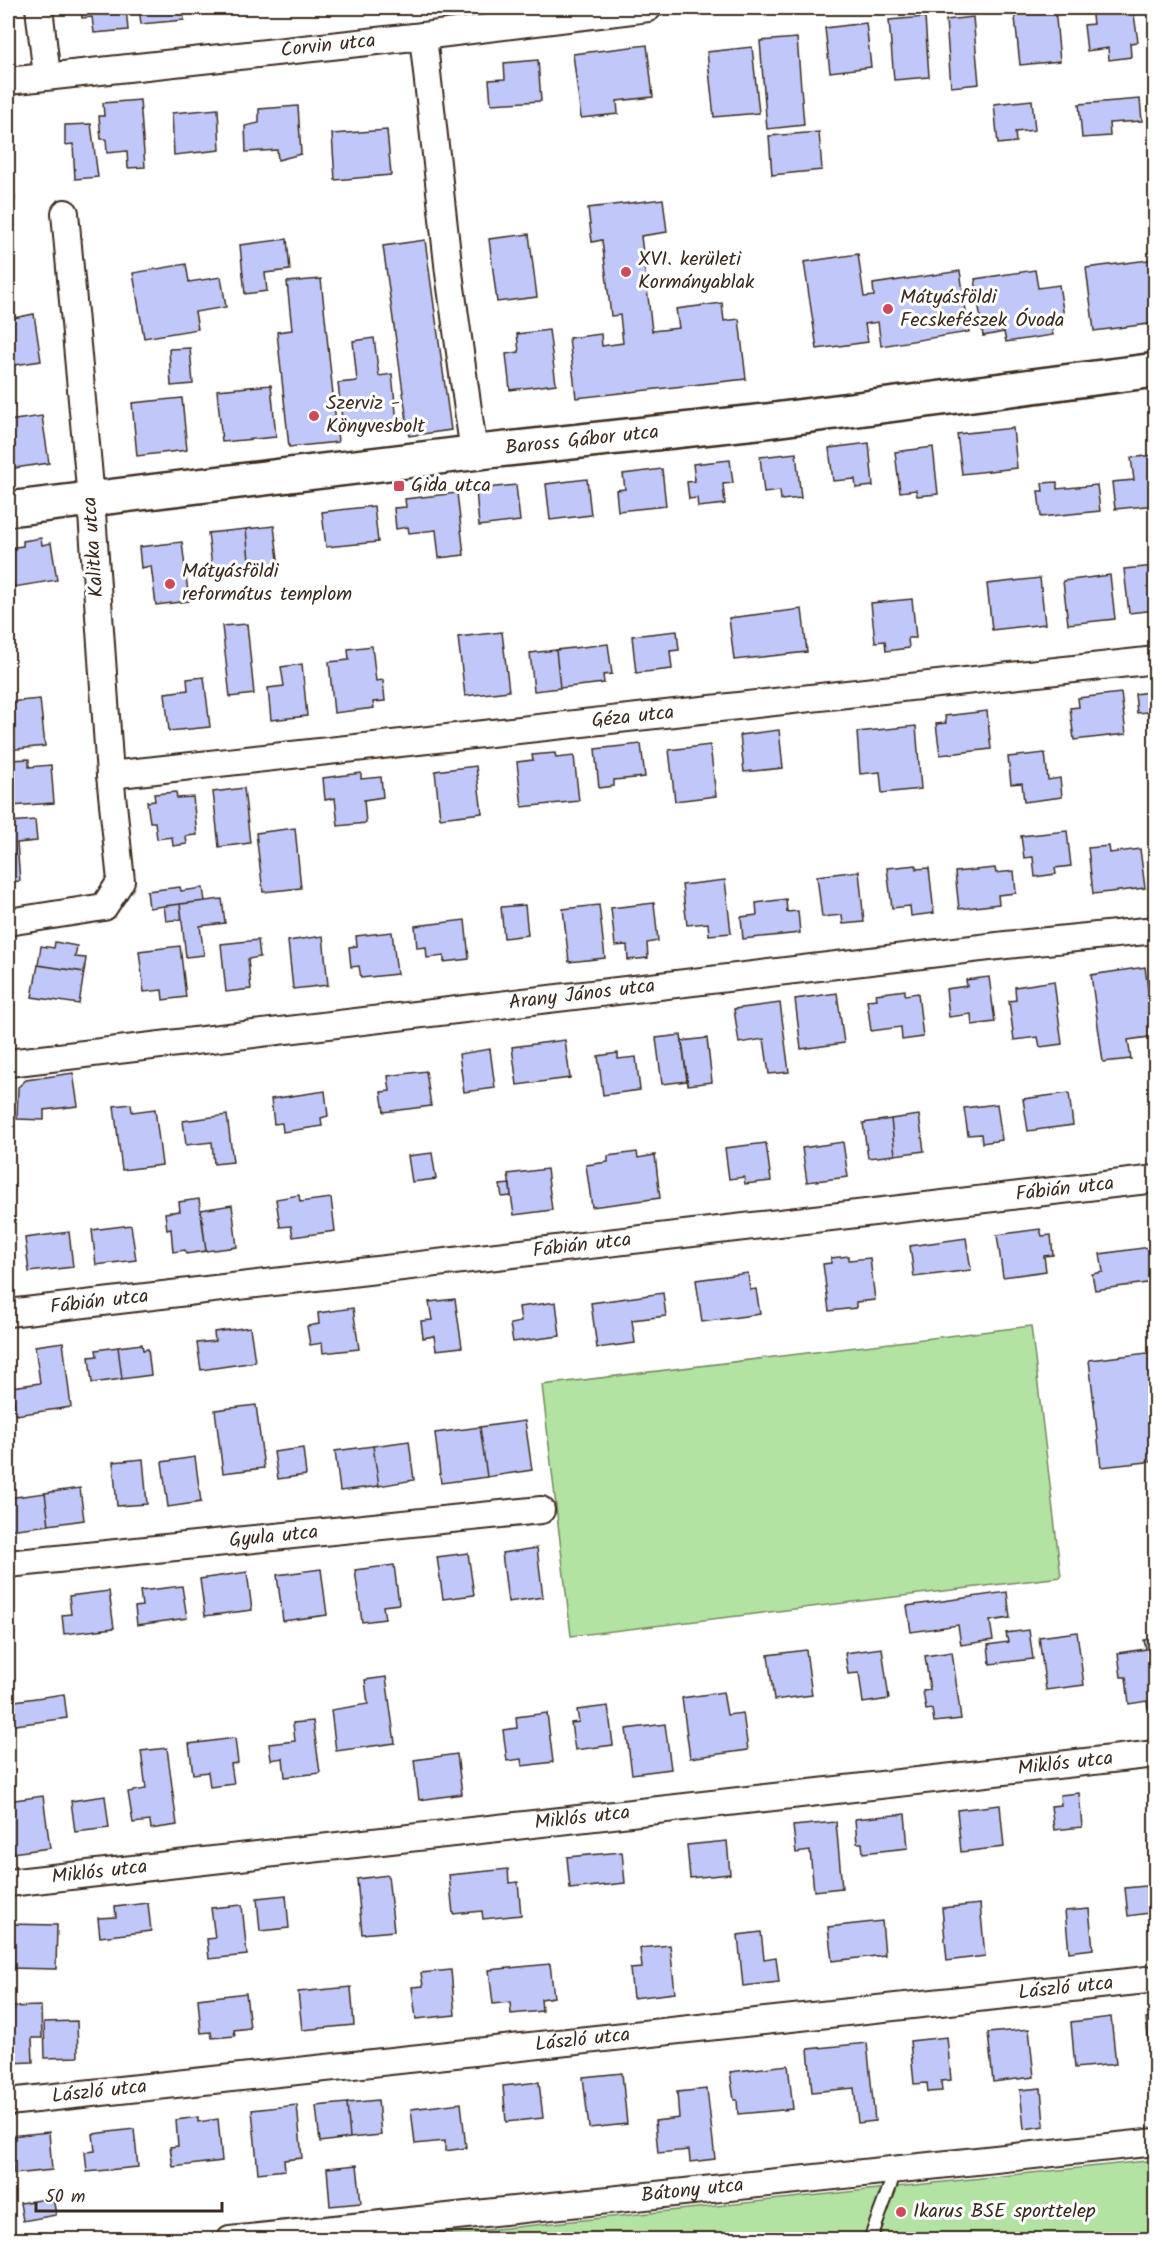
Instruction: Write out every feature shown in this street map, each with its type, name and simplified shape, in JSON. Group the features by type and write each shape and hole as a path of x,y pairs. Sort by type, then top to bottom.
{"street":[{"path":"39,8 47,76"},
{"name":"Corvin utca","path":"8,81 423,36 639,8"},
{"path":"423,36 449,273 474,453"},
{"name":"Kalitka utca","path":"8,922 104,907 121,881 110,775 91,499 65,213"},
{"name":"Baross Gábor utca","path":"8,509 474,453 766,421 1155,370"},
{"name":"Géza utca","path":"110,775 1155,660"},
{"name":"Arany János utca","path":"8,1063 1006,945 1155,930"},
{"name":"Fábián utca","path":"8,1313 1155,1179"},
{"name":"Gyula utca","path":"8,1564 541,1510"},
{"name":"Miklós utca","path":"8,1883 1155,1754"},
{"name":"László utca","path":"8,2102 1155,1979"},
{"name":"Bátony utca","path":"230,2240 1155,2142"}],"lane":[{"path":"870,2240 895,2168"}],"green space":[{"path":"1031,1326 1061,1577 571,1636 542,1385"},
{"name":"Ikarus BSE sporttelep","path":"1155,2160 1155,2239 390,2240"}],"building":[{"path":"81,8 126,8 128,30 94,33 92,17 82,18"},
{"path":"139,8 183,8 184,20 141,24"},
{"path":"1014,8 1055,8 1060,61 1020,65"},
{"path":"1091,8 1133,8 1138,42 1130,43 1131,57 1109,60 1108,48 1087,51 1084,25 1093,24"},
{"path":"925,17 929,77 894,80 889,20"},
{"path":"973,17 979,84 951,87 946,20"},
{"path":"866,23 871,67 830,72 825,28"},
{"path":"797,38 804,125 767,129 760,41"},
{"path":"647,45 653,97 617,101 618,114 581,118 573,54"},
{"path":"752,47 759,113 714,117 707,52"},
{"path":"538,60 541,101 491,104 489,80 505,79 504,63"},
{"path":"1140,99 1142,121 1109,123 1110,136 1082,138 1079,104"},
{"path":"140,100 145,167 128,168 127,151 107,153 106,139 101,139 99,116 104,116 103,103"},
{"path":"1032,100 1035,130 1015,132 1016,142 998,144 994,104"},
{"path":"298,106 301,154 278,160 277,150 246,152 245,126 259,123 259,109"},
{"path":"218,109 220,150 174,155 172,113"},
{"path":"91,124 98,177 75,179 73,144 65,145 65,125"},
{"path":"387,130 391,175 335,180 332,134"},
{"path":"8,132 15,200 8,201"},
{"path":"819,132 822,170 772,175 769,136"},
{"name":"XVI. kerületi Kormányablak","path":"663,199 667,232 641,236 652,331 679,328 676,309 722,303 724,321 739,319 746,379 576,398 569,338 601,334 602,346 623,343 620,315 611,316 602,240 592,242 588,208"},
{"path":"529,234 537,297 497,302 489,239"},
{"path":"287,239 290,270 265,273 267,291 245,294 240,245"},
{"path":"425,240 451,430 409,436 383,246"},
{"name":"Mátyásföldi Fecskefészek Óvoda","path":"858,254 864,297 874,296 873,284 960,271 969,332 881,346 878,322 865,324 868,342 817,349 804,262"},
{"path":"1156,259 1156,323 1094,331 1086,268"},
{"path":"186,264 189,282 221,277 226,307 195,312 198,329 144,338 133,273"},
{"path":"1035,270 1038,288 1059,285 1065,323 1051,326 1053,335 1006,342 1004,332 983,336 975,279"},
{"path":"321,279 338,442 289,447 277,332 292,330 287,282"},
{"path":"34,314 41,361 8,366 8,319"},
{"path":"549,330 556,384 510,390 506,354 519,352 517,334"},
{"path":"374,338 379,376 392,374 397,422 343,428 338,383 357,381 353,341"},
{"path":"190,348 193,384 171,386 169,349"},
{"path":"271,385 276,437 222,442 217,390"},
{"path":"182,398 187,450 137,456 132,403"},
{"path":"42,416 49,463 8,469 8,421"},
{"path":"1013,428 1017,468 962,474 957,434"},
{"path":"869,443 873,486 856,488 855,479 833,481 829,448"},
{"path":"933,447 938,494 917,496 916,490 900,492 895,452"},
{"path":"796,453 801,498 781,500 780,491 764,493 760,457"},
{"path":"1153,455 1156,505 1115,509 1112,482 1134,480 1131,458"},
{"path":"730,460 733,483 723,484 725,504 698,507 697,498 689,499 687,482 695,481 693,464"},
{"path":"662,469 666,506 618,511 616,490 625,489 623,474"},
{"path":"587,479 591,515 550,520 546,484"},
{"path":"1057,482 1057,489 1097,485 1100,511 1041,517 1038,491 1043,491 1042,483"},
{"path":"516,485 520,521 479,526 476,489"},
{"path":"457,493 464,555 439,558 436,530 409,533 408,527 396,529 394,508 406,507 405,499"},
{"path":"374,506 378,542 326,547 322,512"},
{"path":"274,526 279,567 250,571 246,529"},
{"path":"246,529 250,571 213,575 208,533"},
{"path":"41,538 42,545 51,543 57,580 14,587 8,548 23,546 23,541"},
{"name":"Mátyásföldi református templom","path":"182,542 189,601 156,605 151,566 141,568 139,547"},
{"path":"1156,566 1156,610 1129,613 1124,569"},
{"path":"1110,575 1115,619 1068,624 1063,581"},
{"path":"1040,578 1045,624 992,630 987,584"},
{"path":"912,599 916,638 908,638 909,648 886,651 885,641 875,642 871,603"},
{"path":"802,609 807,652 734,660 729,618"},
{"path":"247,624 254,694 230,697 222,626"},
{"path":"677,631 679,650 670,651 672,669 636,673 632,636"},
{"path":"502,632 509,691 465,696 458,637"},
{"path":"608,644 612,674 603,675 604,683 560,688 556,650"},
{"path":"372,646 376,681 383,680 385,701 373,702 374,708 334,713 329,662 349,660 348,649"},
{"path":"556,650 560,688 534,691 530,653"},
{"path":"302,664 307,716 271,720 268,688 284,686 281,667"},
{"path":"204,677 210,727 169,731 165,693 188,690 187,679"},
{"path":"1156,691 1156,725 1149,726 1148,712 1137,713 1135,694"},
{"path":"1121,693 1126,734 1074,740 1070,708 1079,707 1078,698"},
{"path":"40,699 45,746 8,750 8,702"},
{"path":"987,711 991,749 940,755 936,724 946,723 945,716"},
{"path":"916,726 921,789 882,793 880,772 860,774 857,732"},
{"path":"779,730 783,768 744,772 740,735"},
{"path":"641,744 645,777 614,780 614,786 599,788 595,749"},
{"path":"710,745 716,796 675,801 669,750"},
{"path":"555,753 556,758 574,756 579,801 522,807 517,762 533,760 532,755"},
{"path":"1045,753 1048,780 1060,778 1062,797 1024,802 1022,783 1011,784 1008,757"},
{"path":"29,759 29,767 51,765 54,803 11,806 8,760"},
{"path":"476,766 482,813 440,818 435,771"},
{"path":"361,773 361,779 381,777 383,797 364,800 366,823 338,826 335,798 325,800 323,778"},
{"path":"244,788 250,843 219,847 213,792"},
{"path":"176,792 177,798 193,797 197,835 186,836 187,844 173,846 172,837 157,839 155,822 150,822 147,802 155,801 154,794"},
{"path":"35,820 37,841 17,843 20,881 8,882 8,822"},
{"path":"295,828 301,888 263,892 256,833"},
{"path":"1067,831 1071,866 1055,868 1056,874 1035,877 1033,857 1024,858 1021,836"},
{"path":"1109,846 1110,853 1140,849 1145,888 1093,894 1088,848"},
{"path":"916,865 916,869 929,868 934,913 911,916 910,906 892,908 887,868"},
{"path":"995,868 996,873 1014,871 1016,893 998,895 999,904 959,909 955,872"},
{"path":"859,871 864,922 843,924 842,915 822,917 817,876"},
{"path":"725,880 731,933 709,935 708,923 687,925 682,885"},
{"path":"180,887 181,891 203,888 205,901 149,908 147,891"},
{"path":"222,899 225,923 200,926 204,955 186,957 180,904"},
{"path":"786,899 787,912 798,911 800,933 743,939 741,917 757,915 756,903"},
{"path":"654,903 658,941 647,943 648,958 628,960 627,945 615,946 611,908"},
{"path":"180,904 182,919 166,921 164,906"},
{"path":"525,905 528,935 504,938 501,907"},
{"path":"599,905 605,958 569,962 563,909"},
{"path":"465,920 469,959 444,962 444,956 427,958 426,947 417,948 415,926"},
{"path":"392,932 397,974 361,978 359,966 351,967 349,947 357,946 356,936"},
{"path":"323,936 328,985 293,989 288,941"},
{"path":"258,940 260,957 248,959 251,989 226,992 221,944"},
{"path":"55,942 77,946 75,957 86,958 84,972 38,965 41,946 54,948"},
{"path":"180,946 186,997 163,1000 162,990 144,992 139,951"},
{"path":"38,965 84,972 79,1004 32,997"},
{"path":"1145,967 1148,989 1156,988 1156,1036 1128,1040 1131,1059 1103,1062 1091,975"},
{"path":"989,977 995,1022 972,1025 971,1014 949,1017 946,989 967,986 966,980"},
{"path":"1054,981 1062,1044 1040,1047 1038,1037 1014,1040 1009,1001 1016,1000 1015,987"},
{"path":"905,990 905,995 918,993 923,1037 902,1040 901,1027 871,1031 867,1000 877,999 876,994"},
{"path":"837,993 844,1043 801,1049 795,999"},
{"path":"780,1003 789,1072 769,1074 764,1039 739,1043 734,1009"},
{"path":"681,1035 687,1081 662,1084 656,1038"},
{"path":"707,1038 712,1082 688,1085 682,1041"},
{"path":"565,1040 570,1078 517,1085 512,1047"},
{"path":"490,1049 495,1088 464,1092 459,1054"},
{"path":"618,1053 618,1059 636,1057 640,1090 603,1095 598,1056"},
{"path":"426,1071 431,1106 384,1112 381,1092 390,1091 388,1076"},
{"path":"73,1073 78,1106 44,1110 44,1120 17,1119 18,1087 26,1080"},
{"path":"325,1091 328,1116 321,1118 322,1126 283,1132 282,1123 274,1124 271,1099"},
{"path":"1069,1093 1073,1125 1028,1131 1023,1099"},
{"path":"131,1104 132,1112 155,1109 162,1165 122,1170 114,1106"},
{"path":"997,1104 1002,1140 982,1143 981,1134 968,1135 964,1108"},
{"path":"227,1115 233,1162 214,1164 212,1142 186,1145 183,1121"},
{"path":"919,1115 924,1151 895,1155 891,1119"},
{"path":"891,1119 895,1155 868,1158 863,1123"},
{"path":"843,1142 848,1177 807,1182 802,1148"},
{"path":"766,1143 771,1181 745,1184 744,1177 729,1179 725,1148"},
{"path":"637,1152 638,1158 655,1155 660,1198 592,1207 586,1165 608,1162 608,1156"},
{"path":"432,1153 436,1179 412,1182 408,1156"},
{"path":"547,1169 552,1210 514,1215 508,1174"},
{"path":"510,1184 511,1196 502,1197 500,1185"},
{"path":"299,1195 300,1202 331,1198 335,1231 293,1237 291,1226 280,1227 276,1199"},
{"path":"199,1199 206,1251 186,1254 185,1250 173,1252 171,1229 167,1230 165,1213 180,1211 179,1202"},
{"path":"232,1205 237,1247 206,1251 201,1210"},
{"path":"131,1225 136,1260 96,1265 92,1230"},
{"path":"1040,1229 1042,1236 1051,1235 1053,1255 1044,1256 1046,1271 1003,1277 997,1235"},
{"path":"69,1232 73,1267 29,1272 25,1238"},
{"path":"966,1238 971,1270 914,1277 910,1246"},
{"path":"1150,1247 1154,1282 1095,1290 1092,1274 1103,1272 1100,1254"},
{"path":"849,1256 849,1260 870,1258 875,1300 856,1302 856,1308 829,1311 823,1264 831,1263 831,1258"},
{"path":"748,1273 750,1290 756,1289 760,1314 702,1322 696,1280"},
{"path":"663,1293 666,1316 632,1320 635,1343 597,1348 591,1303"},
{"path":"455,1299 462,1347 436,1350 434,1336 423,1338 421,1321 432,1320 429,1302"},
{"path":"556,1302 560,1336 513,1342 510,1324 521,1322 519,1307"},
{"path":"353,1308 359,1349 323,1353 322,1343 310,1345 307,1326 319,1324 318,1313"},
{"path":"250,1327 255,1362 201,1370 197,1343 215,1341 214,1332"},
{"path":"63,1342 71,1407 16,1415 12,1387 40,1383 35,1346"},
{"path":"142,1344 143,1350 148,1349 151,1375 122,1379 118,1347"},
{"path":"118,1347 122,1379 92,1383 89,1357 97,1356 96,1350"},
{"path":"1156,1352 1156,1461 1101,1467 1089,1360"},
{"path":"256,1405 264,1468 223,1473 215,1410"},
{"path":"525,1421 532,1470 487,1477 480,1427"},
{"path":"480,1427 487,1477 441,1483 435,1433"},
{"path":"409,1441 414,1480 379,1486 373,1446"},
{"path":"373,1446 379,1486 340,1491 335,1451"},
{"path":"303,1448 306,1475 278,1479 274,1452"},
{"path":"195,1457 201,1502 168,1507 162,1462"},
{"path":"143,1459 147,1504 117,1506 113,1462"},
{"path":"80,1488 84,1520 49,1525 45,1493"},
{"path":"45,1493 49,1525 9,1530 8,1498"},
{"path":"537,1548 543,1597 508,1602 502,1553"},
{"path":"468,1553 474,1595 443,1599 437,1557"},
{"path":"394,1565 399,1604 383,1606 385,1619 362,1622 355,1570"},
{"path":"321,1569 327,1615 283,1621 277,1575"},
{"path":"247,1572 252,1610 205,1616 200,1579"},
{"path":"182,1586 187,1618 137,1625 135,1607 142,1606 140,1591"},
{"path":"109,1591 114,1628 64,1634 62,1615 71,1614 69,1596"},
{"path":"1007,1592 1010,1618 990,1621 993,1640 961,1645 958,1625 911,1632 907,1606"},
{"path":"1029,1630 1033,1659 990,1664 988,1645 1008,1642 1006,1633"},
{"path":"1077,1632 1084,1685 1046,1690 1039,1637"},
{"path":"1156,1638 1156,1707 1148,1708 1147,1701 1129,1704 1126,1677 1121,1677 1118,1653 1146,1649 1144,1640"},
{"path":"882,1648 889,1699 863,1703 859,1673 848,1674 845,1653"},
{"path":"806,1650 812,1695 774,1700 768,1655"},
{"path":"952,1652 961,1719 934,1722 932,1709 926,1710 923,1691 930,1690 925,1656"},
{"path":"386,1677 395,1743 336,1751 331,1710 368,1704 365,1680"},
{"path":"723,1692 727,1715 743,1713 748,1750 690,1758 682,1698"},
{"path":"64,1694 67,1718 8,1726 8,1702"},
{"path":"608,1706 613,1745 575,1750 571,1723 579,1722 577,1710"},
{"path":"547,1713 553,1762 522,1766 521,1759 507,1761 503,1730 517,1728 516,1717"},
{"path":"313,1721 320,1773 285,1777 283,1758 271,1760 269,1744 295,1741 293,1723"},
{"path":"665,1724 671,1769 632,1774 626,1729"},
{"path":"235,1738 238,1763 231,1764 234,1784 210,1787 208,1772 193,1774 189,1744"},
{"path":"167,1748 177,1825 151,1829 150,1821 133,1823 128,1792 146,1789 141,1751"},
{"path":"457,1754 462,1794 419,1800 414,1760"},
{"path":"1079,1793 1082,1827 1054,1830 1051,1806 1061,1805 1060,1795"},
{"path":"43,1796 50,1848 12,1853 8,1801"},
{"path":"105,1796 109,1828 75,1832 71,1801"},
{"path":"1000,1805 1004,1847 961,1852 957,1810"},
{"path":"905,1814 908,1848 863,1853 862,1843 857,1843 855,1819"},
{"path":"836,1822 842,1888 814,1891 810,1851 796,1853 793,1826"},
{"path":"727,1841 730,1874 690,1878 687,1845"},
{"path":"622,1852 625,1883 570,1889 567,1857"},
{"path":"508,1869 509,1883 518,1882 521,1915 483,1919 482,1911 453,1914 449,1875"},
{"path":"388,1875 394,1931 362,1934 357,1879"},
{"path":"1156,1885 1156,1912 1128,1916 1125,1888"},
{"path":"286,1895 289,1928 260,1931 257,1898"},
{"path":"148,1903 151,1931 100,1937 98,1918 116,1917 115,1907"},
{"path":"980,1904 985,1956 947,1961 942,1908"},
{"path":"242,1905 247,1955 209,1959 207,1939 215,1938 211,1908"},
{"path":"1089,1909 1093,1949 1069,1952 1065,1911"},
{"path":"882,1921 885,1955 832,1961 828,1927"},
{"path":"8,1924 57,1925 56,1969 8,1968"},
{"path":"761,1932 764,1959 776,1957 779,1982 743,1986 738,1935"},
{"path":"670,1945 675,1993 633,1998 630,1969 642,1968 640,1948"},
{"path":"550,1964 554,1997 541,1999 542,2011 511,2014 510,2002 493,2004 489,1970"},
{"path":"451,1970 455,2015 416,2019 412,1987 423,1986 421,1973"},
{"path":"351,1987 354,2025 302,2030 298,1992"},
{"path":"246,1993 250,2028 234,2030 235,2036 212,2038 211,2032 201,2033 198,1999"},
{"path":"41,2006 42,2038 32,2038 33,2062 8,2063 8,2007"},
{"path":"1111,2017 1116,2064 1075,2068 1071,2022"},
{"path":"1156,2018 1156,2054 1150,2053 1146,2019"},
{"path":"77,2021 78,2057 45,2058 44,2022"},
{"path":"1029,2029 1034,2077 993,2082 988,2033"},
{"path":"947,2037 951,2080 941,2081 942,2091 928,2092 927,2083 914,2084 910,2041"},
{"path":"867,2043 875,2121 858,2123 854,2088 812,2092 808,2049"},
{"path":"788,2065 793,2109 738,2114 730,2072"},
{"path":"622,2073 627,2124 589,2128 583,2077"},
{"path":"539,2082 543,2118 506,2122 503,2086"},
{"path":"1041,2088 1044,2126 1024,2129 1020,2090"},
{"path":"707,2089 715,2159 690,2162 689,2150 658,2153 655,2121 679,2118 677,2092"},
{"path":"378,2100 381,2135 350,2138 347,2103"},
{"path":"347,2103 350,2138 320,2142 316,2106"},
{"path":"461,2103 466,2148 445,2151 445,2141 415,2144 411,2109"},
{"path":"297,2105 302,2158 284,2160 285,2170 258,2173 252,2110"},
{"path":"198,2117 198,2122 218,2119 222,2161 173,2167 170,2147 178,2146 176,2120"},
{"path":"134,2129 138,2167 87,2172 85,2152 95,2151 93,2134"},
{"path":"49,2132 52,2170 14,2174 10,2136"},
{"path":"357,2165 361,2203 330,2206 327,2168"},
{"path":"53,2198 56,2215 23,2221 20,2203"}],"place":[{"name":"XVI. kerületi Kormányablak","path":"626,272"},
{"name":"Mátyásföldi Fecskefészek Óvoda","path":"888,309"},
{"name":"Szerviz - Könyvesbolt","path":"314,416"},
{"name":"Gida utca","path":"399,486"},
{"name":"Mátyásföldi református templom","path":"170,584"},
{"name":"Ikarus BSE sporttelep","path":"901,2212"}]}
